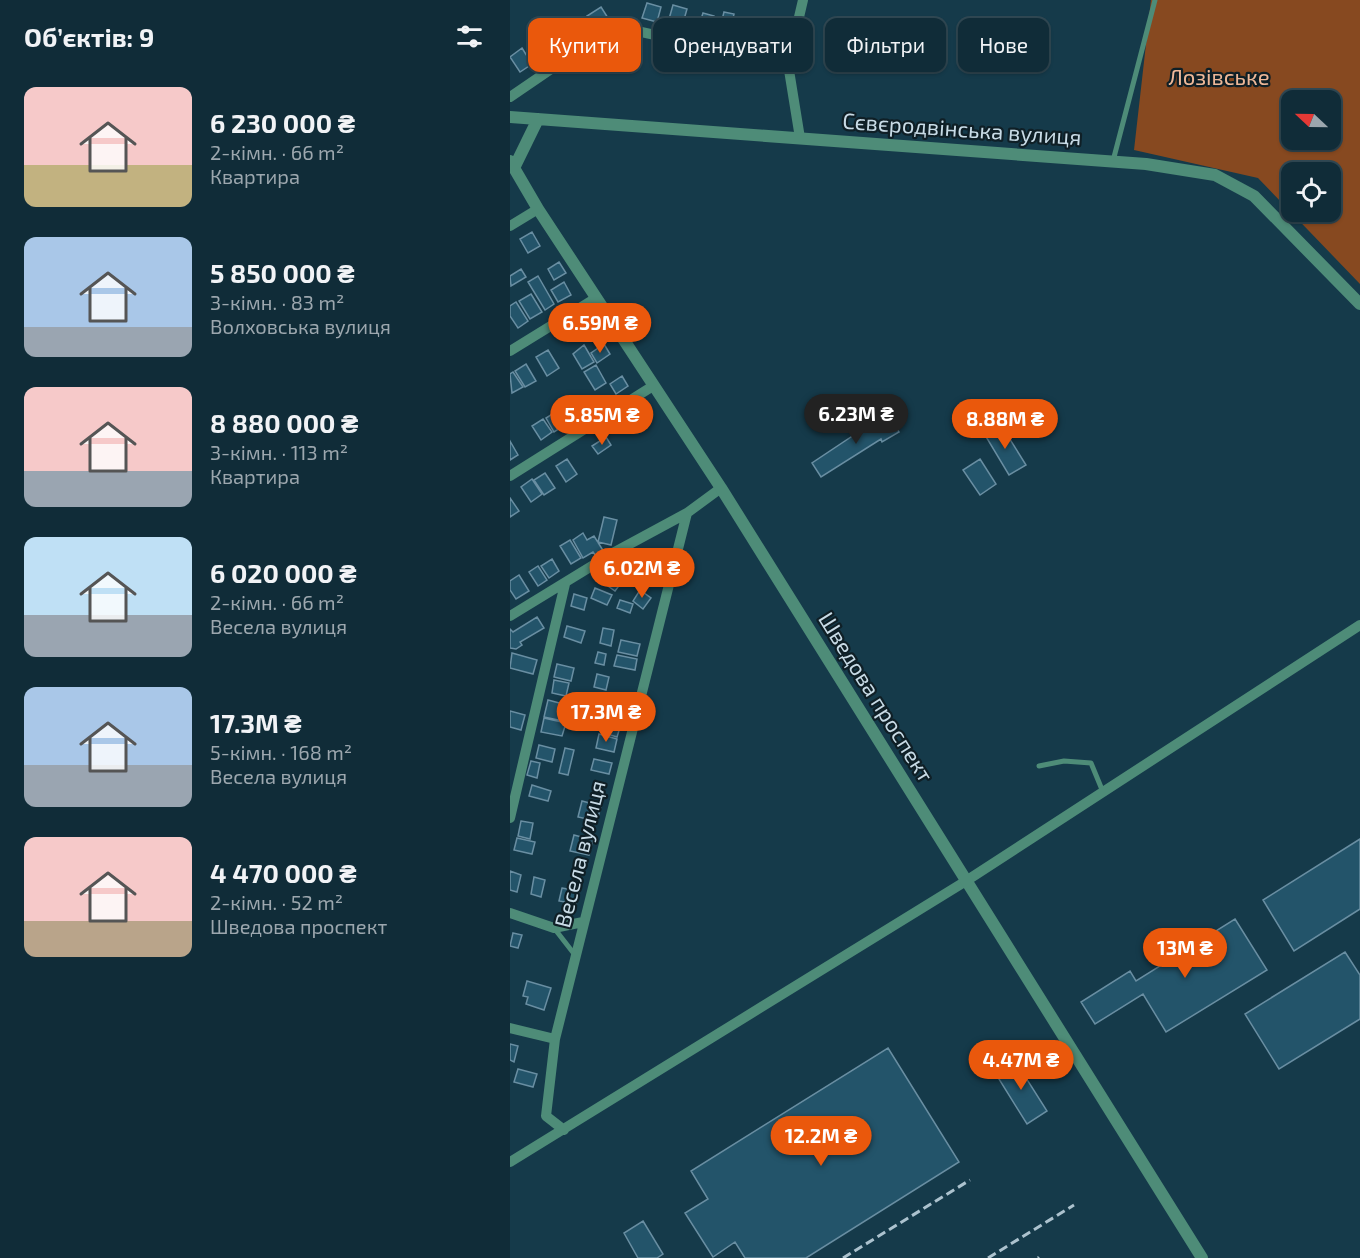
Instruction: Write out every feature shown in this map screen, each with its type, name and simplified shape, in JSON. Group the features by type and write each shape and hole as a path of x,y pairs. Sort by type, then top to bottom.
{"street":[{"path":"799,18 803,0"},
{"path":"510,98 614,26 653,35"},
{"path":"789,72 800,138"},
{"name":"Сєвєродвінська вулиця","path":"510,117 1113,161 1215,175 1254,196 1360,304"},
{"path":"512,164 538,119"},
{"name":"Шведова проспект","path":"512,164 538,209 721,488 1202,1258"},
{"path":"510,226 538,209"},
{"path":"510,351 596,297"},
{"path":"510,476 653,386"},
{"path":"510,616 613,553 687,513 721,488"},
{"name":"Весела вулиця","path":"564,1130 546,1116 555,1039 574,955 687,513"},
{"path":"510,818 565,584"},
{"path":"510,1162 966,881 1360,625"},
{"path":"510,913 554,928 583,922"},
{"path":"510,1028 555,1039"}],"lane":[{"path":"1113,161 1155,0"},
{"path":"1039,766 1064,760 1091,764 1103,792"},
{"path":"554,928 574,955"}],"green space":[{"name":"Лозівське","path":"1151,0 1360,0 1360,284 1300,222 1341,222 1341,162 1281,162 1281,202 1258,178 1134,150"}],"building":[{"path":"647,3 661,7 658,18 653,18 653,21 642,18"},
{"path":"673,5 687,9 684,18 669,18"},
{"path":"601,7 608,18 588,18 587,16"},
{"path":"724,12 734,14 733,18 722,18"},
{"path":"703,13 714,16 713,18 701,18"},
{"path":"522,48 528,58 528,67 520,72 510,57"},
{"path":"532,232 540,246 528,253 520,239"},
{"path":"559,262 566,273 554,280 548,269"},
{"path":"521,269 526,277 511,286 510,276"},
{"path":"538,276 554,304 545,310 528,282"},
{"path":"564,282 571,295 558,302 551,290"},
{"path":"531,294 542,312 530,319 519,301"},
{"path":"516,302 528,321 518,328 510,316 510,306"},
{"path":"604,344 610,354 597,363 591,353"},
{"path":"584,345 594,362 582,369 573,354"},
{"path":"548,350 559,368 547,376 536,357"},
{"path":"526,364 536,381 525,387 515,371"},
{"path":"596,365 606,383 595,390 584,372"},
{"path":"513,372 523,387 512,393 510,374"},
{"path":"622,376 628,386 616,394 610,384"},
{"path":"578,396 588,412 576,419 566,403"},
{"path":"557,411 565,425 554,432 546,418"},
{"path":"887,413 899,432 882,442 881,439 821,477 812,463"},
{"path":"635,414 640,422 626,431 621,423"},
{"path":"543,419 552,432 541,440 532,426"},
{"path":"1001,425 1026,465 1009,475 985,435"},
{"path":"606,437 611,445 598,454 592,446"},
{"path":"510,441 518,455 510,460"},
{"path":"567,459 577,474 566,482 556,466"},
{"path":"980,459 996,484 980,495 963,470"},
{"path":"545,473 555,488 544,495 534,480"},
{"path":"532,479 542,494 531,502 521,487"},
{"path":"510,498 519,511 510,517"},
{"path":"604,517 617,520 611,545 598,542"},
{"path":"583,533 587,540 594,536 604,552 596,556 593,552 583,558 573,540"},
{"path":"570,540 581,558 571,564 560,546"},
{"path":"552,559 559,571 549,578 541,566"},
{"path":"538,566 547,580 538,586 529,572"},
{"path":"610,567 625,578 615,591 601,581"},
{"path":"519,575 529,591 516,599 510,590 510,581"},
{"path":"595,588 612,595 607,605 591,598"},
{"path":"640,590 651,598 643,609 633,601"},
{"path":"574,594 587,598 584,610 571,606"},
{"path":"620,600 633,604 630,613 617,608"},
{"path":"537,617 544,628 520,642 522,645 516,649 510,648 510,629 513,632"},
{"path":"567,626 585,631 581,643 564,637"},
{"path":"603,628 614,630 611,646 600,643"},
{"path":"621,640 640,644 637,656 618,652"},
{"path":"598,652 606,654 604,665 595,663"},
{"path":"512,653 537,660 533,674 510,668"},
{"path":"617,655 637,659 635,670 614,666"},
{"path":"557,664 574,668 571,681 554,677"},
{"path":"597,674 609,677 606,690 594,687"},
{"path":"554,680 569,683 566,696 552,693"},
{"path":"604,694 627,699 624,711 601,706"},
{"path":"548,700 567,705 563,721 544,717"},
{"path":"510,711 525,715 521,730 510,727"},
{"path":"606,717 622,721 617,737 601,732"},
{"path":"544,718 566,723 562,736 541,732"},
{"path":"599,734 617,739 614,752 596,748"},
{"path":"539,745 555,749 552,762 536,758"},
{"path":"565,748 574,750 568,775 559,773"},
{"path":"594,759 612,763 609,774 591,770"},
{"path":"531,761 540,763 537,778 527,775"},
{"path":"532,785 551,791 548,801 529,796"},
{"path":"582,801 601,806 597,821 578,817"},
{"path":"521,821 533,823 530,839 518,836"},
{"path":"574,835 593,840 589,855 570,851"},
{"path":"517,838 535,842 532,854 514,850"},
{"path":"1360,839 1360,909 1294,951 1263,900"},
{"path":"510,871 521,875 517,892 510,890"},
{"path":"534,877 545,880 541,897 531,894"},
{"path":"562,888 579,891 576,904 559,901"},
{"path":"1235,919 1267,970 1166,1032 1143,994 1095,1024 1081,1002 1130,971 1136,981"},
{"path":"513,933 522,935 518,948 510,946"},
{"path":"1345,952 1360,975 1360,1019 1279,1069 1245,1014"},
{"path":"527,981 551,988 544,1010 526,1004 528,997 523,996"},
{"path":"510,1044 518,1046 514,1062 510,1060"},
{"path":"888,1048 959,1162 806,1258 745,1258 735,1242 713,1257 685,1213 708,1199 691,1171"},
{"path":"1014,1059 1047,1111 1027,1124 994,1071"},
{"path":"518,1069 537,1074 533,1087 514,1082"},
{"path":"643,1221 663,1254 657,1258 638,1258 624,1233"}],"railway":[{"path":"843,1258 970,1180"},
{"path":"988,1258 1074,1205"}]}
